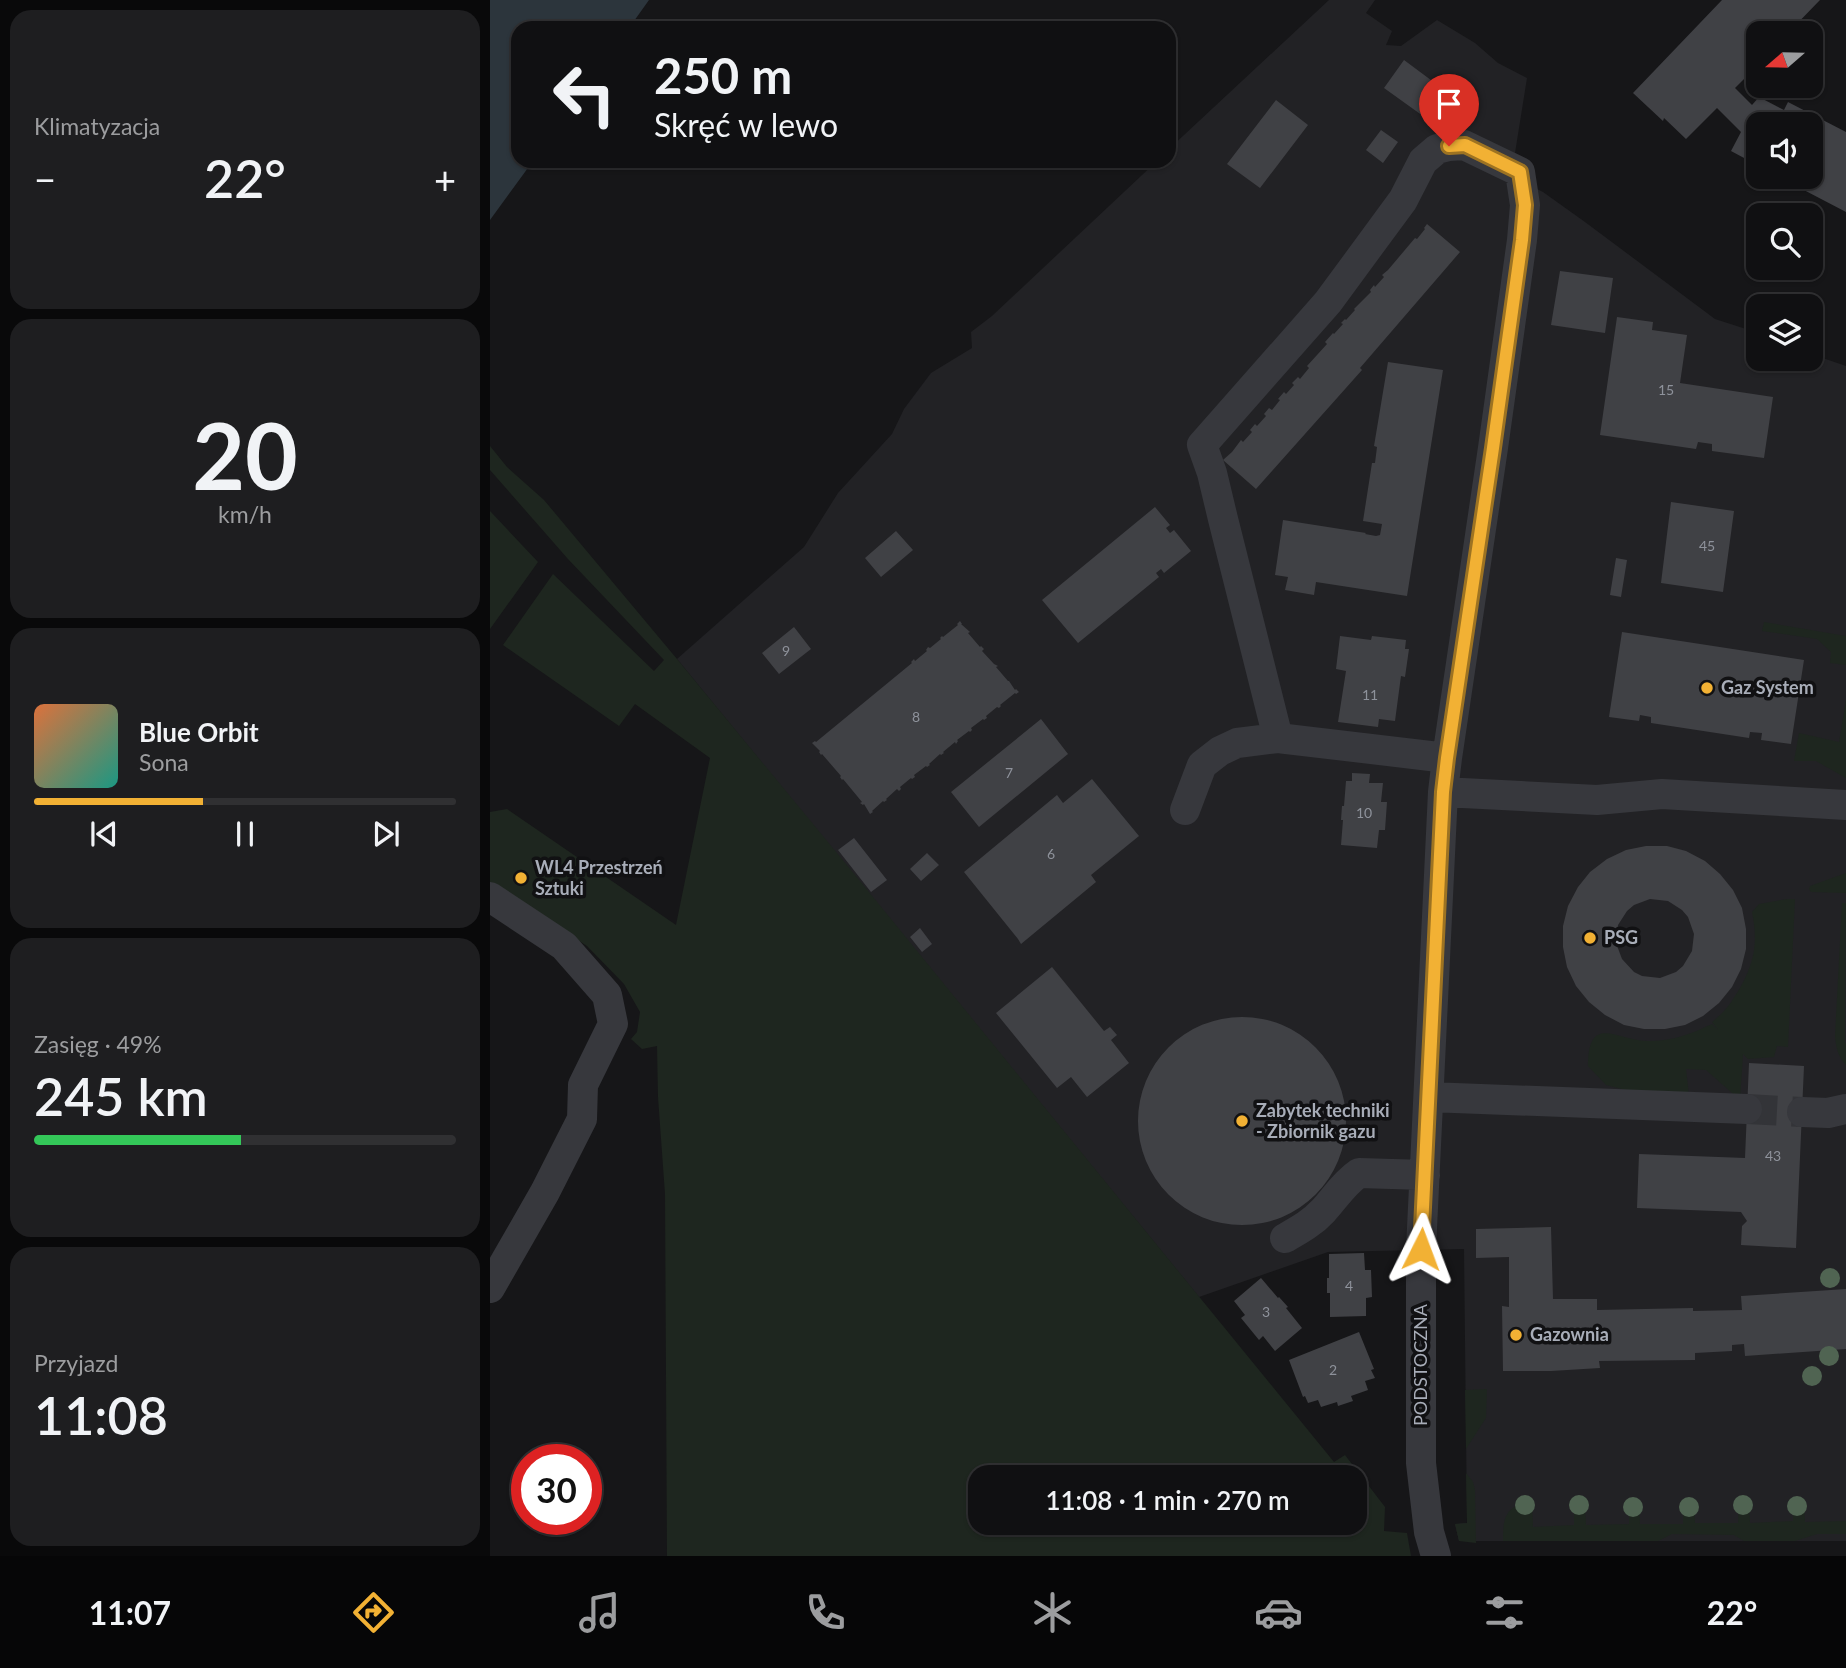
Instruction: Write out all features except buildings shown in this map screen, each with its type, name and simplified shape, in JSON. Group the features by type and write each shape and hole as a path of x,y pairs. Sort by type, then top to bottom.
{"street":[{"name":"PODSTOCZNA","path":"1278,738 1212,473 1202,445 1328,302 1403,200 1423,161 1437,149 1465,145 1520,172 1525,205 1443,792 1421,1249 1422,1463 1429,1532 1436,1556"},
{"path":"1185,810 1202,765 1220,751 1237,743 1278,738 1447,758"},
{"path":"1443,792 1597,800 1662,794 1846,805"},
{"path":"490,897 565,946 607,995 613,1024 583,1085 582,1119 545,1192 490,1288"},
{"path":"1429,1097 1747,1109"},
{"path":"1802,1112 1828,1113 1846,1109"},
{"path":"1285,1238 1306,1227 1352,1177 1359,1173 1425,1175"}],"shaded area":[{"path":"490,0 649,0 634,21 511,21 511,168 528,168 490,220"},
{"path":"1329,0 1375,0 1366,13 1392,31 1386,45 1401,46 1437,20 1475,43 1498,63 1527,78 1515,153 1529,160 1535,171 1533,187 1585,222 1715,319 1746,329 1746,371 1823,371 1823,358 1846,366 1846,1541 1459,1541 1455,1524 1467,1523 1464,1249 1328,1252 1199,1297 677,659 804,547 838,493 892,434 904,409 931,373 972,348 971,332 992,316 1150,168 1176,168 1176,142"},
{"path":"490,446 507,467 544,500 677,659 1334,1462 1345,1455 1353,1465 968,1465 968,1535 1367,1535 1367,1484 1385,1507 1384,1531 1407,1533 1411,1556 667,1556 665,1194 657,1046 642,1049 631,1039 637,1032 640,1012 624,984 587,946 490,882 490,812 507,809 676,925 710,758 635,704 619,726 503,645 553,574 654,671 664,660 568,559 490,470"},
{"path":"490,511 538,562 490,629"},
{"path":"1764,622 1846,636 1846,665 1830,663 1831,652 1817,639 1762,631"},
{"path":"1846,700 1846,778 1816,761 1794,761 1799,733 1839,742"},
{"path":"1846,873 1846,893 1811,892 1809,889 1810,886"},
{"path":"1795,899 1788,1047 1777,1046 1774,1057 1748,1059 1743,1054 1740,1100 1706,1070 1686,1069 1689,1095 1626,1090 1606,1085 1588,1066 1589,1049 1593,1039 1599,1034 1649,1041 1682,1036 1712,1024 1718,1030 1712,1022 1734,998 1752,960 1755,933 1752,912 1759,904"},
{"path":"1842,903 1846,903 1846,1065 1838,1052 1835,1036"},
{"path":"1487,1389 1486,1418 1466,1449 1465,1390"},
{"path":"1466,1473 1475,1490 1476,1543 1459,1541 1455,1524 1467,1523"},
{"path":"1793,1500 1804,1500 1805,1522 1846,1521 1846,1534 1817,1534 1795,1541 1744,1541 1734,1535 1672,1534 1658,1541 1503,1541 1507,1514 1516,1506 1532,1502 1533,1527 1574,1525 1574,1504 1585,1504 1586,1525 1629,1524 1629,1503 1639,1503 1640,1524 1683,1524 1683,1502 1694,1501 1695,1523 1738,1523 1739,1501 1749,1501 1750,1523 1793,1521"}],"tunnel":[{"path":"1747,1109 1802,1112"}],"place":[{"name":"Gaz System","path":"1707,688"},
{"name":"WL4 Przestrzeń Sztuki","path":"521,878"},
{"name":"PSG","path":"1590,938"},
{"name":"Zabytek techniki - Zbiornik gazu","path":"1242,1121"},
{"name":"Gazownia","path":"1516,1335"}],"route":[{"path":"1421,1249 1443,792 1525,205 1520,172 1465,145 1449,146"}]}
